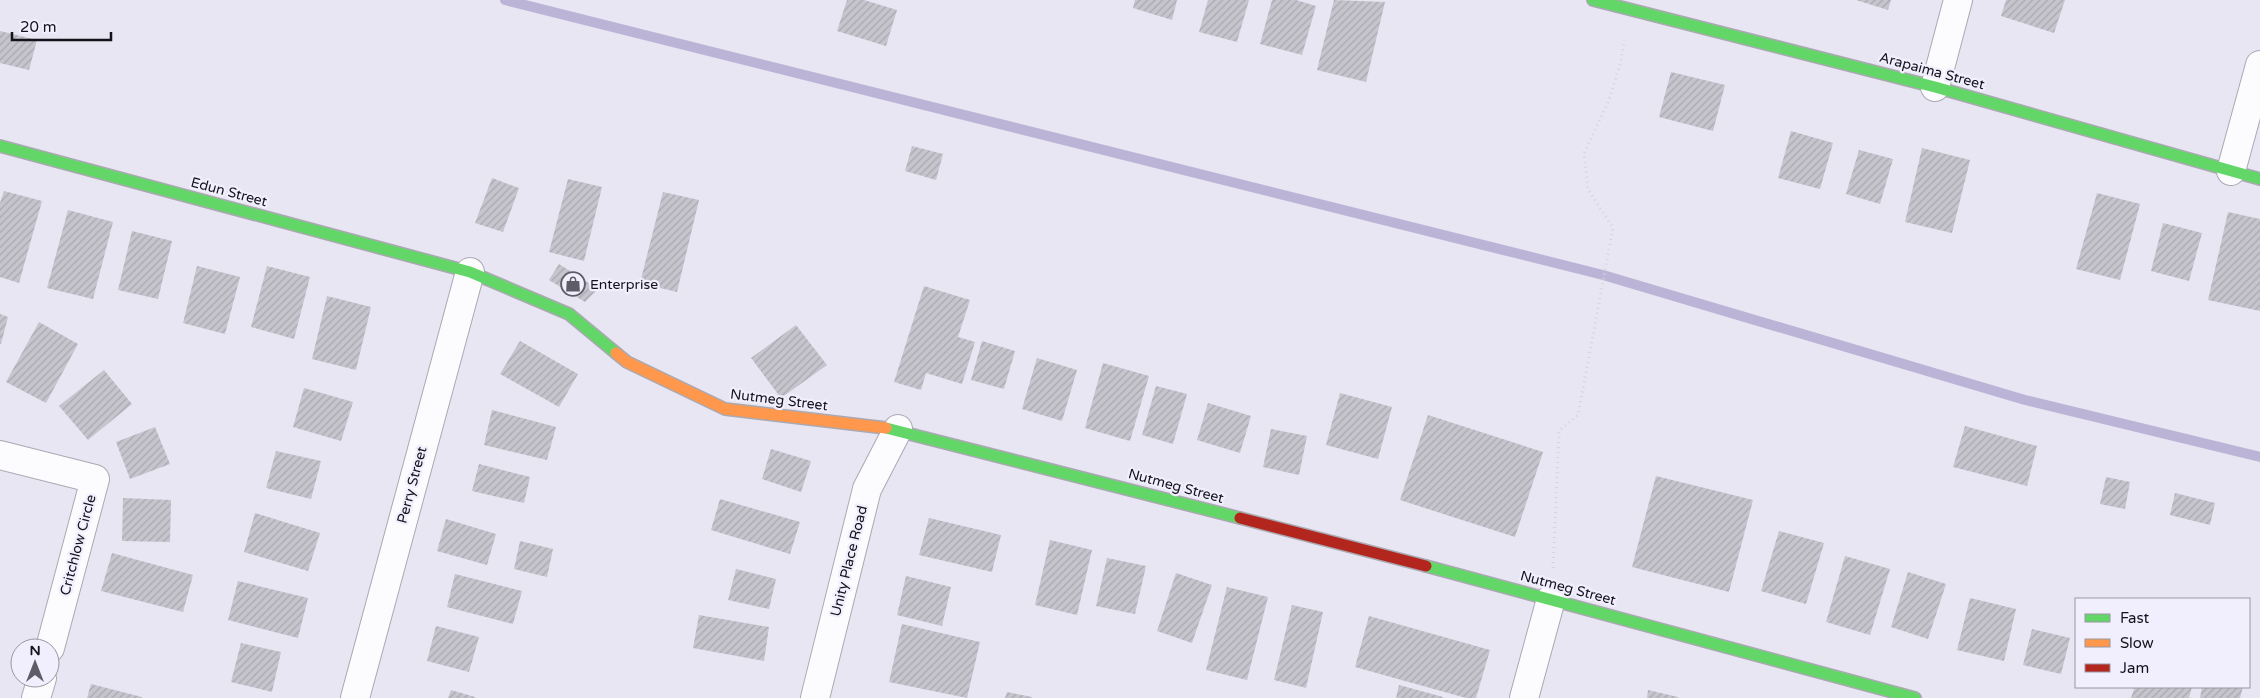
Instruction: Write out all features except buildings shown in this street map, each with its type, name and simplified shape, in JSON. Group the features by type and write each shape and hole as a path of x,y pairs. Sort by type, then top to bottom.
{"street":[{"path":"1936,87 1958,0"},
{"name":"Arapaima Street","path":"1614,4 1936,87 2260,179"},
{"path":"2231,171 2260,65"},
{"name":"Edun Street","path":"0,146 460,269"},
{"name":"Nutmeg Street","path":"460,269 569,314 628,362 724,409 898,429 1551,599 1915,698"},
{"name":"Perry Street","path":"355,698 460,269"},
{"name":"Unity Place Road","path":"815,698 867,489 898,429"},
{"name":"Critchlow Circle","path":"0,455 95,479 53,638"},
{"path":"1524,698 1551,599"}],"path":[{"path":"1551,599 1559,431 1578,415 1613,228 1588,189 1584,153 1609,100 1621,61 1614,4"}],"waterway":[{"path":"505,0 1603,275 2025,400 2260,457"}],"traffic: fast":[{"path":"1593,0 1935,87 2260,179"},
{"path":"0,146 470,272 569,314 616,353"},
{"path":"886,428 1240,518"},
{"path":"1426,566 1915,698"}],"traffic: slow":[{"path":"616,353 627,362 725,409 886,428"}],"traffic: jam":[{"path":"1240,518 1426,566"}],"place":[{"name":"Enterprise","path":"573,284"}]}
